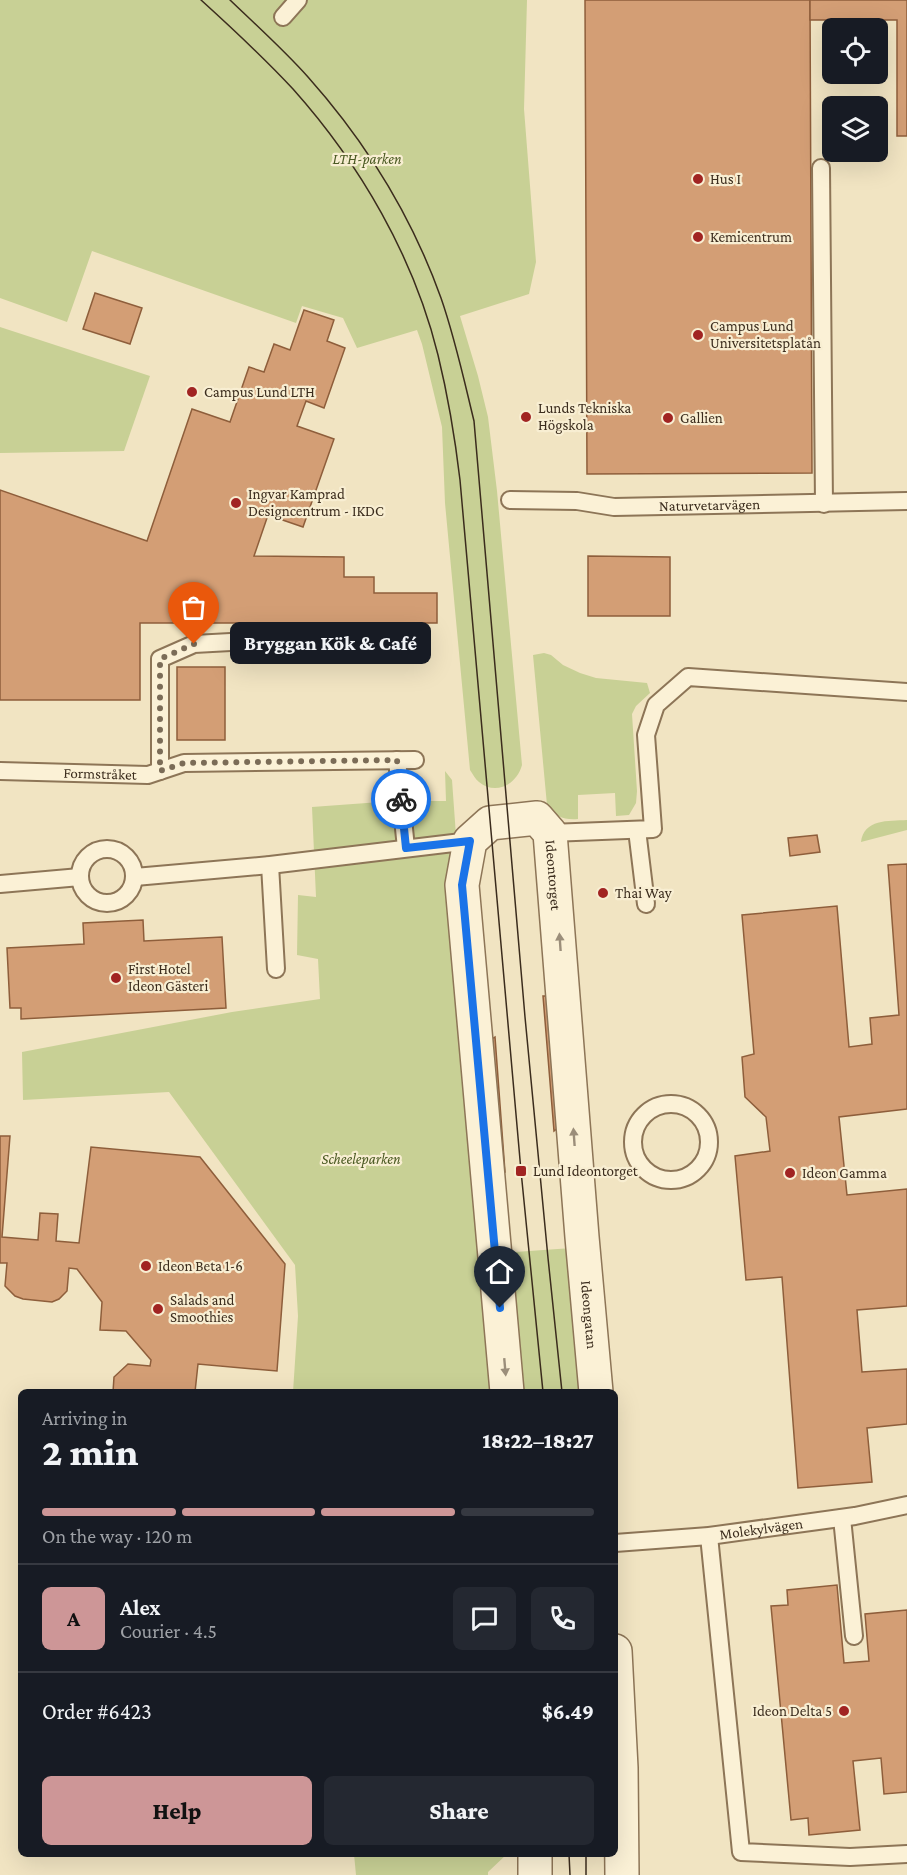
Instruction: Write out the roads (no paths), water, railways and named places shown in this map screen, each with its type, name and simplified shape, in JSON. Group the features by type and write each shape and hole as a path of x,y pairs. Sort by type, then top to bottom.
{"street":[{"name":"Ideontorget","path":"470,841 490,823 537,818 550,833 582,1237"},
{"path":"470,841 462,885 507,1389"},
{"name":"Ideongatan","path":"582,1237 596,1389"},
{"path":"618,1710 622,1875"},
{"path":"535,1857 535,1875"}],"lane":[{"path":"283,17 298,0"},
{"path":"821,168 824,504"},
{"name":"Naturvetarvägen","path":"510,500 577,501 614,507 907,501"},
{"path":"160,771 160,659 194,644 414,638"},
{"path":"645,904 645,735 656,705 688,676 907,692"},
{"path":"397,760 406,848"},
{"name":"Formstråket","path":"0,771 148,775 184,763 415,760"},
{"path":"550,833 645,830"},
{"path":"135,877 270,865 470,841"},
{"path":"105,849 115,850 129,859 135,877 130,892 123,898 103,904 94,901 87,894 80,877 82,866 87,858 105,849"},
{"path":"270,865 276,969"},
{"path":"0,884 80,877"},
{"path":"669,1104 691,1110 700,1118 709,1138 704,1161 688,1177 676,1180 656,1178 648,1172 635,1156 633,1146 636,1126 650,1111 659,1106 669,1104"},
{"name":"Molekylvägen","path":"618,1543 709,1536 842,1518 907,1505"},
{"path":"842,1518 854,1636"},
{"path":"709,1536 741,1852 850,1857 907,1854"}],"tram line":[{"path":"201,0 293,89 341,148 382,213 399,248 415,283 438,355 451,417 460,480 521,1171 543,1389"},
{"path":"230,0 308,77 349,127 385,181 416,238 441,298 474,421 525,1017 562,1389"},
{"path":"569,1857 570,1875"},
{"path":"586,1857 586,1875"}],"place":[{"name":"Hus I","path":"698,179"},
{"name":"Kemicentrum","path":"698,237"},
{"name":"Campus Lund Universitetsplatån","path":"698,335"},
{"name":"Campus Lund LTH","path":"192,392"},
{"name":"Lunds Tekniska Högskola","path":"526,417"},
{"name":"Gallien","path":"668,418"},
{"name":"Ingvar Kamprad Designcentrum - IKDC","path":"236,503"},
{"name":"Bryggan Kök & Café","path":"194,644"},
{"name":"Thai Way","path":"603,893"},
{"name":"First Hotel Ideon Gästeri","path":"116,978"},
{"name":"Lund Ideontorget","path":"521,1171"},
{"name":"Ideon Gamma","path":"790,1173"},
{"name":"Ideon Beta 1-6","path":"146,1266"},
{"name":"Salads and Smoothies","path":"158,1309"},
{"name":"Ideon Delta 5","path":"844,1711"}],"park label":[{"name":"LTH-parken","path":"367,159"},
{"name":"Scheeleparken","path":"361,1159"}]}
